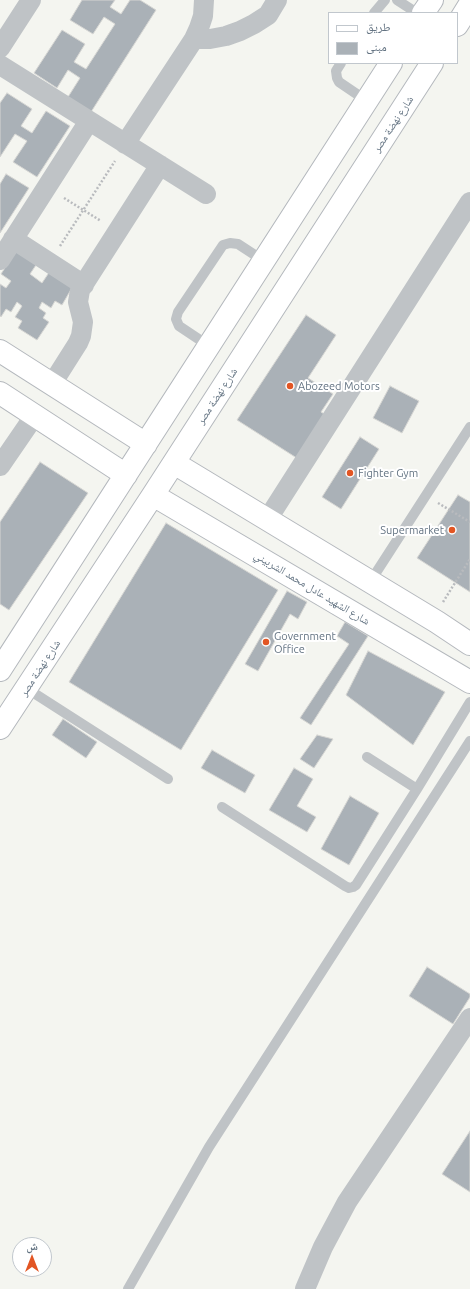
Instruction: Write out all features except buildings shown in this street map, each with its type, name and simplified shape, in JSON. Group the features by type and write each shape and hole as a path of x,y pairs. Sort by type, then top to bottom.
{"street":[{"path":"0,48 31,0"},
{"path":"125,144 194,39 200,28 203,16 204,0"},
{"path":"194,39 210,39 226,36 240,31 254,24 268,14 277,0"},
{"path":"424,12 432,0"},
{"path":"458,22 470,4"},
{"path":"0,670 390,64"},
{"path":"0,65 206,194"},
{"name":"شارع نهضة مصر","path":"0,728 174,463 424,66"},
{"path":"0,260 89,121"},
{"path":"52,384 81,336 83,322 78,302 84,285 160,165"},
{"path":"267,520 470,202"},
{"path":"13,239 84,285"},
{"path":"0,351 146,444"},
{"path":"0,393 126,475"},
{"path":"0,466 35,415"},
{"path":"174,463 433,619 470,644"},
{"name":"شارع الشهيد عادل محمد الشربيني","path":"153,495 470,682"},
{"path":"305,1289 323,1247 347,1202 470,1018"}],"lane":[{"path":"375,12 385,0"},
{"path":"397,0 415,12"},
{"path":"340,64 336,71 339,82 367,101"},
{"path":"209,346 179,326 176,319 178,312 224,245 230,243 238,244 264,262"},
{"path":"370,582 470,427"},
{"path":"26,688 168,779"},
{"path":"222,807 345,886 349,888 353,887 356,885 417,789 470,702"},
{"path":"128,1289 209,1147 470,741"},
{"path":"367,757 417,789"}],"path":[{"path":"49,263 125,144"},
{"path":"47,187 118,232"},
{"path":"426,495 470,522"},
{"path":"433,619 470,559"}],"place":[{"name":"Abozeed Motors","path":"290,386"},
{"name":"Fighter Gym","path":"350,473"},
{"name":"Supermarket","path":"452,530"},
{"name":"Government Office","path":"266,642"}]}
